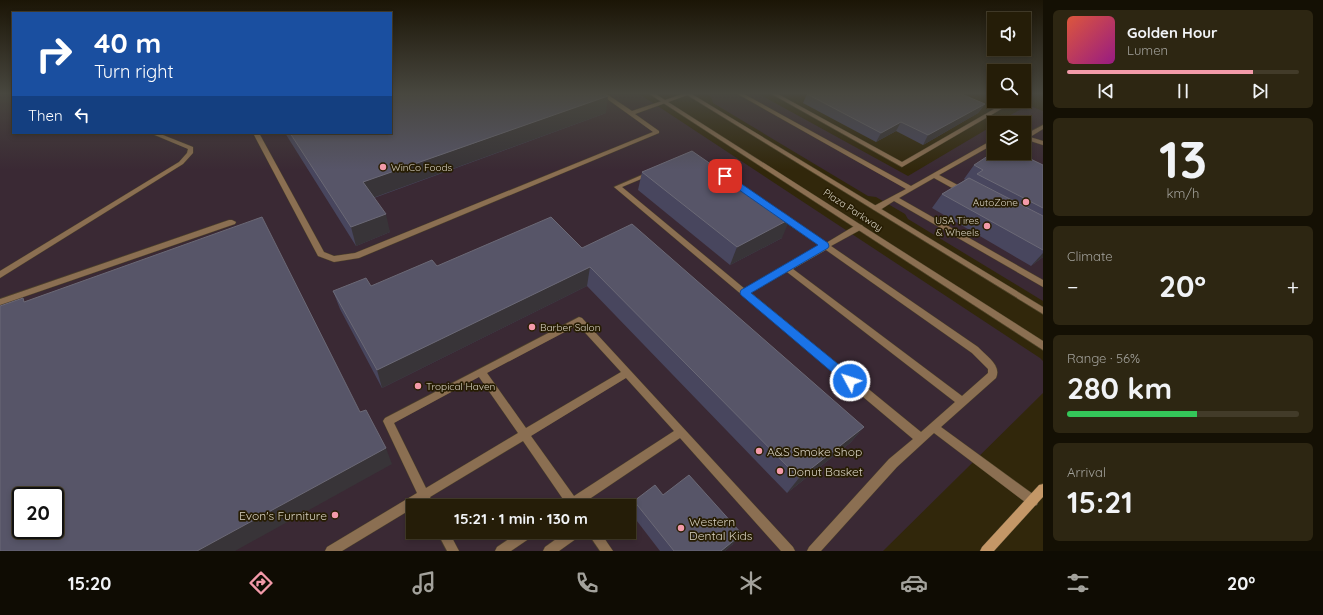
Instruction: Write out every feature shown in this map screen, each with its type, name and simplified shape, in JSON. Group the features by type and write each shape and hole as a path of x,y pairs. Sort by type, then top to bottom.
{"main road":[{"path":"986,551 1043,489"}],"street":[{"path":"257,134 321,254 334,259 356,256 657,132 640,119"},
{"name":"Plaza Parkway","path":"691,119 1043,346"},
{"name":"Plaza Parkway","path":"730,119 1043,311"},
{"path":"785,119 910,188"},
{"path":"819,119 902,165 982,119"},
{"path":"1031,133 1043,127"},
{"path":"0,275 181,164 190,153 190,148 155,134"},
{"path":"1031,139 1043,143"},
{"path":"877,208 987,145"},
{"path":"660,169 617,186 920,439"},
{"path":"934,175 975,197"},
{"path":"894,198 1043,284"},
{"path":"775,211 975,350 994,368 993,375 893,463 812,551"},
{"path":"0,302 232,222"},
{"path":"745,293 859,226"},
{"path":"787,268 962,402"},
{"path":"426,499 388,421 579,320 789,551"},
{"path":"481,372 568,499"},
{"path":"330,551 627,373"},
{"path":"934,427 1032,501"},
{"path":"581,499 681,432"},
{"path":"447,539 453,551"},
{"path":"501,551 519,539"},
{"path":"548,551 566,539"},
{"path":"598,539 607,551"}],"shaded area":[{"path":"0,119 12,119 12,134 392,134 392,119 677,119 1040,358 1043,361 1043,393 883,551 0,551"},
{"path":"739,119 804,119 908,176 987,129 987,160 1031,160 1031,119 1043,119 1043,301 908,219 905,214 876,197 868,196"}],"building":[{"path":"392,119 543,119 363,182 386,214 351,227 291,134 392,134"},
{"path":"854,119 958,119 928,135 901,122 881,133"},
{"path":"692,151 790,219 737,247 642,172"},
{"path":"987,157 987,160 1031,159 1043,165 1043,208 977,174 983,170 974,165"},
{"path":"969,178 1043,216 1043,250 942,194"},
{"path":"262,217 360,412 366,410 386,448 197,551 0,551 0,306 23,298 24,302"},
{"path":"551,217 582,248 632,224 864,427 799,478 590,267 377,370 333,291 366,278 371,286 432,260 437,266"},
{"name":"Western Dental Kids","path":"689,475 742,534 721,551 674,551 636,504 636,499 655,485 663,495"}],"place":[{"name":"WinCo Foods","path":"383,167"},
{"name":"AutoZone","path":"1026,202"},
{"name":"USA Tires & Wheels","path":"987,226"},
{"name":"Barber Salon","path":"532,327"},
{"name":"Tropical Haven","path":"418,386"},
{"name":"A&S Smoke Shop","path":"759,451"},
{"name":"Donut Basket","path":"780,471"},
{"name":"Evon's Furniture","path":"335,515"},
{"name":"Western Dental Kids","path":"681,528"}],"route":[{"path":"725,176 825,246 745,293 850,381"}]}
